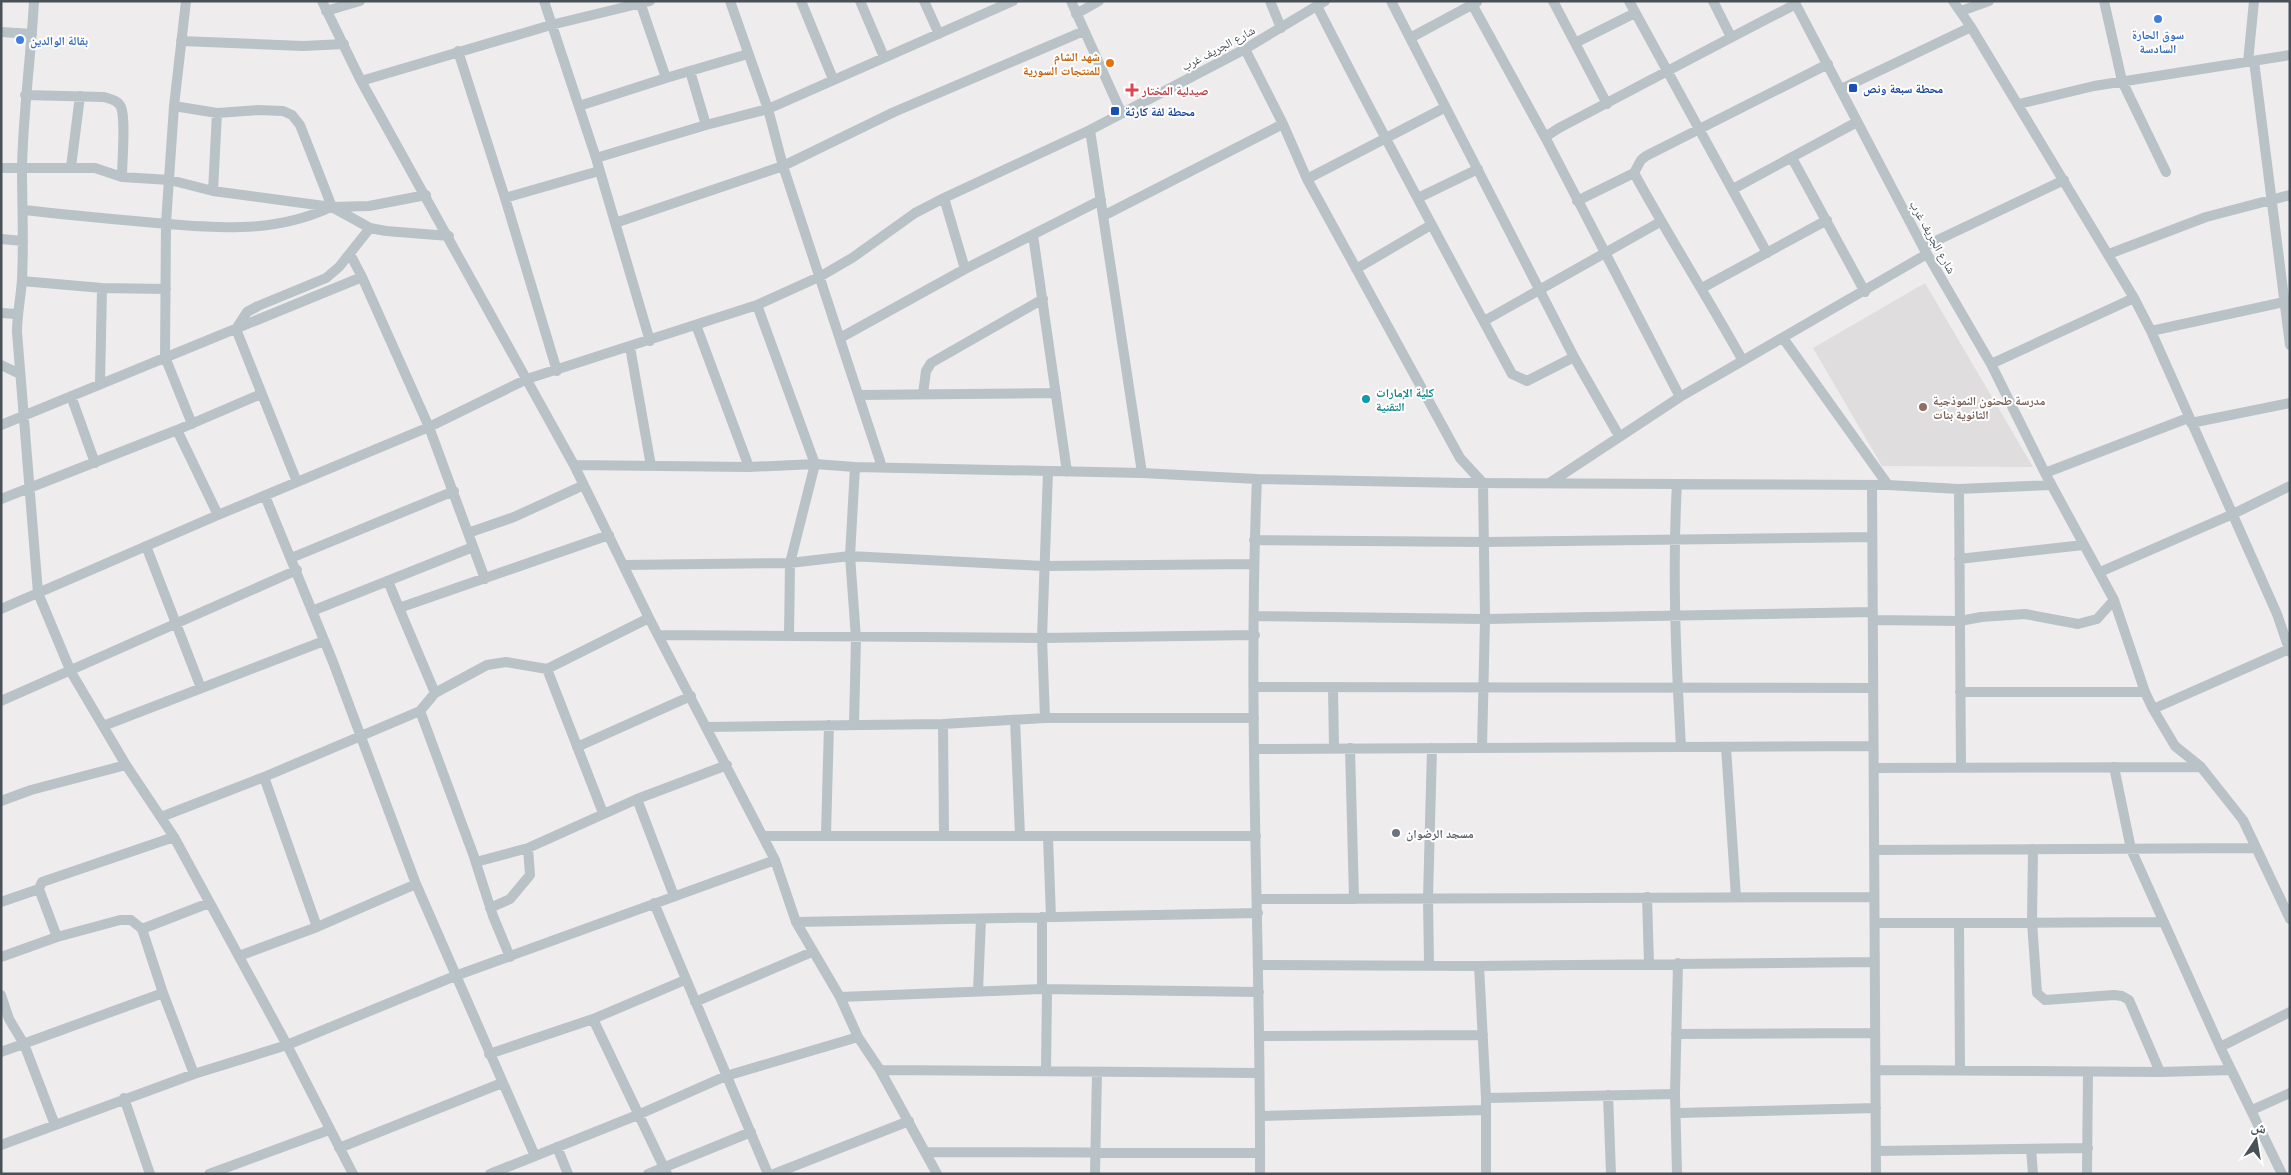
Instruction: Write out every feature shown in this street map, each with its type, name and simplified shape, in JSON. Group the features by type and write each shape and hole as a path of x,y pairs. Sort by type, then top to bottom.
{"street":[{"path":"34,1 25,95 22,169 24,210 22,281 17,314 20,374 38,593 71,672 126,765 174,837 287,1045 353,1174"},
{"path":"186,1 174,106 166,223 165,357 192,424"},
{"path":"360,1 324,6 362,80 574,465 650,618 775,860 796,922 840,997 858,1037 880,1070 937,1174"},
{"path":"544,1 596,158 650,341"},
{"path":"730,1 768,110 783,166 860,395 882,467"},
{"path":"801,1 833,80"},
{"path":"860,1 884,58"},
{"path":"924,1 939,34"},
{"path":"596,158 706,125 768,110 939,34 1000,4 1013,1"},
{"path":"1071,1 1121,112"},
{"path":"1076,14 1099,1"},
{"path":"1270,1 1281,28"},
{"path":"1391,1 1444,108 1478,169 1574,357 1619,436"},
{"path":"1553,1 1607,104"},
{"path":"1629,1 1698,131 1733,189 1767,254"},
{"path":"1712,1 1731,37"},
{"path":"1953,1 2019,104 2134,298 2151,331 2189,421 2277,614 2289,651 2153,709"},
{"path":"2104,1 2122,81 2166,172"},
{"path":"2254,1 2251,62 2287,301 2290,346"},
{"path":"1961,12 1982,2"},
{"path":"362,80 551,25 646,3 666,78"},
{"path":"1410,38 1475,3 1680,397"},
{"path":"1545,137 1795,3"},
{"name":"شارع الجريف غرب","path":"1795,3 1925,251 1991,364 2045,474 2083,545 2100,572 2114,600 2145,692 2153,709 2176,746 2201,766 2244,820 2290,919"},
{"path":"1321,4 1385,140 1512,374 1518,379 1527,381 1574,357"},
{"name":"شارع الجريف غرب","path":"1,609 218,515 429,427 527,380 757,305 820,276 852,258 915,213 1090,130 1121,112 1246,49 1321,4"},
{"path":"1575,43 1635,13"},
{"path":"1841,89 1971,27"},
{"path":"615,223 783,166 894,112 1084,31"},
{"path":"1,32 32,34"},
{"path":"181,41 303,46 344,44"},
{"path":"1246,49 1308,179 1356,269 1460,458 1483,483 1485,619 1482,748"},
{"path":"458,51 557,371"},
{"path":"579,106 748,54"},
{"path":"2019,104 2122,81 2290,55"},
{"path":"1578,201 1634,173 1641,160 1646,156 1828,64"},
{"path":"690,71 706,125"},
{"path":"25,95 104,97 116,101 121,107 122,177"},
{"path":"72,167 80,96"},
{"path":"174,106 217,113 273,110 283,111 292,115 300,125 332,207 370,228 449,236"},
{"path":"1308,179 1444,108"},
{"path":"213,191 217,113"},
{"path":"1733,189 1857,122"},
{"path":"1103,216 1283,124"},
{"path":"1090,130 1142,473"},
{"path":"1792,158 1865,292"},
{"path":"1,168 95,168 122,177 170,180 213,191 332,207 369,206 426,195"},
{"path":"1418,198 1478,169"},
{"path":"505,198 599,171"},
{"path":"1634,173 1660,222 1702,288 1743,361"},
{"path":"1551,482 1680,397 1865,292 1925,251 2064,180"},
{"path":"2109,254 2206,217 2271,198 2290,195"},
{"path":"944,198 965,269"},
{"path":"840,338 965,269 1100,200"},
{"path":"24,210 231,229 270,225 309,217 332,207"},
{"path":"1702,288 1827,220"},
{"path":"1484,321 1660,222"},
{"path":"1356,269 1431,225"},
{"path":"236,329 247,312 326,278 339,268 370,228"},
{"path":"1033,235 1067,472"},
{"path":"1,239 23,240"},
{"path":"350,254 429,427 485,579"},
{"path":"1,424 362,277"},
{"path":"22,281 102,288 166,289"},
{"path":"100,384 102,288"},
{"path":"1991,364 2134,298"},
{"path":"923,394 926,371 931,363 1043,299"},
{"path":"2151,331 2287,301"},
{"path":"757,305 814,464 790,563 789,636"},
{"path":"1,313 17,314"},
{"path":"696,325 749,467"},
{"path":"236,329 297,482"},
{"path":"1782,338 1888,485"},
{"path":"630,347 651,466"},
{"path":"1,365 20,374"},
{"path":"860,395 1056,393"},
{"path":"1,499 30,486 192,424 261,394"},
{"path":"71,396 95,462"},
{"path":"2045,474 2189,421 2290,403"},
{"path":"177,430 218,515"},
{"path":"574,465 749,467 814,464 855,467 1142,473 1257,480 1888,485 1959,489 2051,485"},
{"path":"854,725 856,638 850,556 855,467"},
{"path":"1045,718 1042,638 1043,566 1048,472"},
{"path":"1257,480 1254,540 1254,749 1259,965 1260,1174"},
{"path":"1677,484 1674,538 1674,614 1682,747"},
{"path":"468,533 514,517 584,485"},
{"path":"1872,485 1876,1174"},
{"path":"2100,572 2233,514 2290,486"},
{"path":"1959,489 1961,768"},
{"path":"291,558 454,491"},
{"path":"264,496 324,641 416,884 535,1156"},
{"path":"400,608 609,535"},
{"path":"1254,540 1485,542 1674,538 1872,537"},
{"path":"1959,559 2083,545"},
{"path":"146,546 201,688"},
{"path":"312,611 473,547"},
{"path":"624,565 790,563 850,556 1043,566 1254,564"},
{"path":"1,701 71,672 296,570"},
{"path":"388,581 435,693"},
{"path":"1255,616 1485,619 1674,614 1872,616 1960,621 1981,617 2026,614 2078,624 2097,619 2114,600"},
{"path":"161,818 361,737 420,711 435,693 487,665 506,662 547,669 650,618"},
{"path":"660,635 856,638 1255,635"},
{"path":"103,726 324,641"},
{"path":"547,669 603,813"},
{"path":"1254,688 1873,688"},
{"path":"1334,688 1334,748"},
{"path":"1960,692 2145,692"},
{"path":"577,747 691,696"},
{"path":"420,711 476,862 490,908 510,957"},
{"path":"707,727 943,724 1045,718 1254,718"},
{"path":"1015,720 1020,835"},
{"path":"943,724 944,835"},
{"path":"826,834 829,726"},
{"path":"1254,749 1873,746"},
{"path":"1726,747 1736,897"},
{"path":"1350,748 1354,899"},
{"path":"1429,965 1428,898 1432,748"},
{"path":"1,801 30,790 126,765"},
{"path":"476,862 528,848 603,813 727,765"},
{"path":"1874,768 2201,766"},
{"path":"2114,767 2131,848 2220,1047 2282,1173 2270,1174"},
{"path":"264,777 316,927"},
{"path":"637,799 674,896"},
{"path":"763,836 826,834 1020,835 1048,837 1256,836"},
{"path":"58,937 39,889 42,882 174,837"},
{"path":"1046,1070 1044,990 1048,837"},
{"path":"490,908 510,899 530,875 528,848"},
{"path":"1874,850 2256,848"},
{"path":"2033,849 2032,922 2037,993 2046,1000 2114,995 2122,996 2129,1000 2160,1072"},
{"path":"1,1145 124,1098 287,1045 455,976 775,860"},
{"path":"239,956 316,927 416,884"},
{"path":"1,902 39,889"},
{"path":"1256,899 1874,897"},
{"path":"1647,898 1649,964"},
{"path":"142,929 209,903"},
{"path":"654,903 768,1174"},
{"path":"796,922 1258,913"},
{"path":"978,991 981,919"},
{"path":"2,953 120,920 130,920 142,929 163,993 194,1074"},
{"path":"1875,923 2164,922"},
{"path":"1959,923 1960,1071"},
{"path":"695,1002 812,952"},
{"path":"1259,965 1479,966 1875,962"},
{"path":"1677,1174 1677,1113 1675,1094 1678,964"},
{"path":"1479,966 1486,1098 1486,1174"},
{"path":"489,1054 593,1018 685,980"},
{"path":"840,997 1044,990 1259,992"},
{"path":"1,1052 163,993"},
{"path":"1,994 9,1019 24,1044 55,1125"},
{"path":"2220,1047 2290,1012"},
{"path":"593,1018 666,1170"},
{"path":"1676,1034 1875,1033"},
{"path":"1259,1036 1483,1036"},
{"path":"490,1174 640,1114 726,1076 858,1037"},
{"path":"880,1070 1259,1073"},
{"path":"1876,1070 2160,1072 2231,1070"},
{"path":"1095,1174 1096,1072"},
{"path":"2087,1174 2088,1072"},
{"path":"339,1148 502,1083"},
{"path":"2252,1110 2290,1093"},
{"path":"1486,1098 1675,1094"},
{"path":"1608,1095 1611,1174"},
{"path":"124,1098 150,1174"},
{"path":"1677,1113 1876,1108"},
{"path":"1260,1116 1486,1110"},
{"path":"774,1174 909,1121"},
{"path":"209,1174 330,1130"},
{"path":"648,1174 666,1170 751,1132"},
{"path":"557,1147 568,1174"},
{"path":"1876,1151 2088,1148"},
{"path":"2032,1149 2033,1174"},
{"path":"925,1152 1260,1153"}],"shaded area":[{"name":"مدرسة طحنون النموذجية الثانوية بنات","path":"1925,283 2033,467 1882,466 1813,348"}],"place":[{"name":"سوق الحارة السادسة","path":"2158,19"},
{"name":"بقالة الوالدين","path":"20,40"},
{"name":"شهد الشام للمنتجات السورية","path":"1110,63"},
{"name":"محطة سبعة ونص","path":"1853,88"},
{"name":"صيدلية المختار","path":"1132,90"},
{"name":"محطة لفة كارثة","path":"1115,111"},
{"name":"كلية الإمارات التقنية","path":"1366,399"},
{"name":"مدرسة طحنون النموذجية الثانوية بنات","path":"1923,407"},
{"name":"مسجد الرضوان","path":"1396,833"}]}
